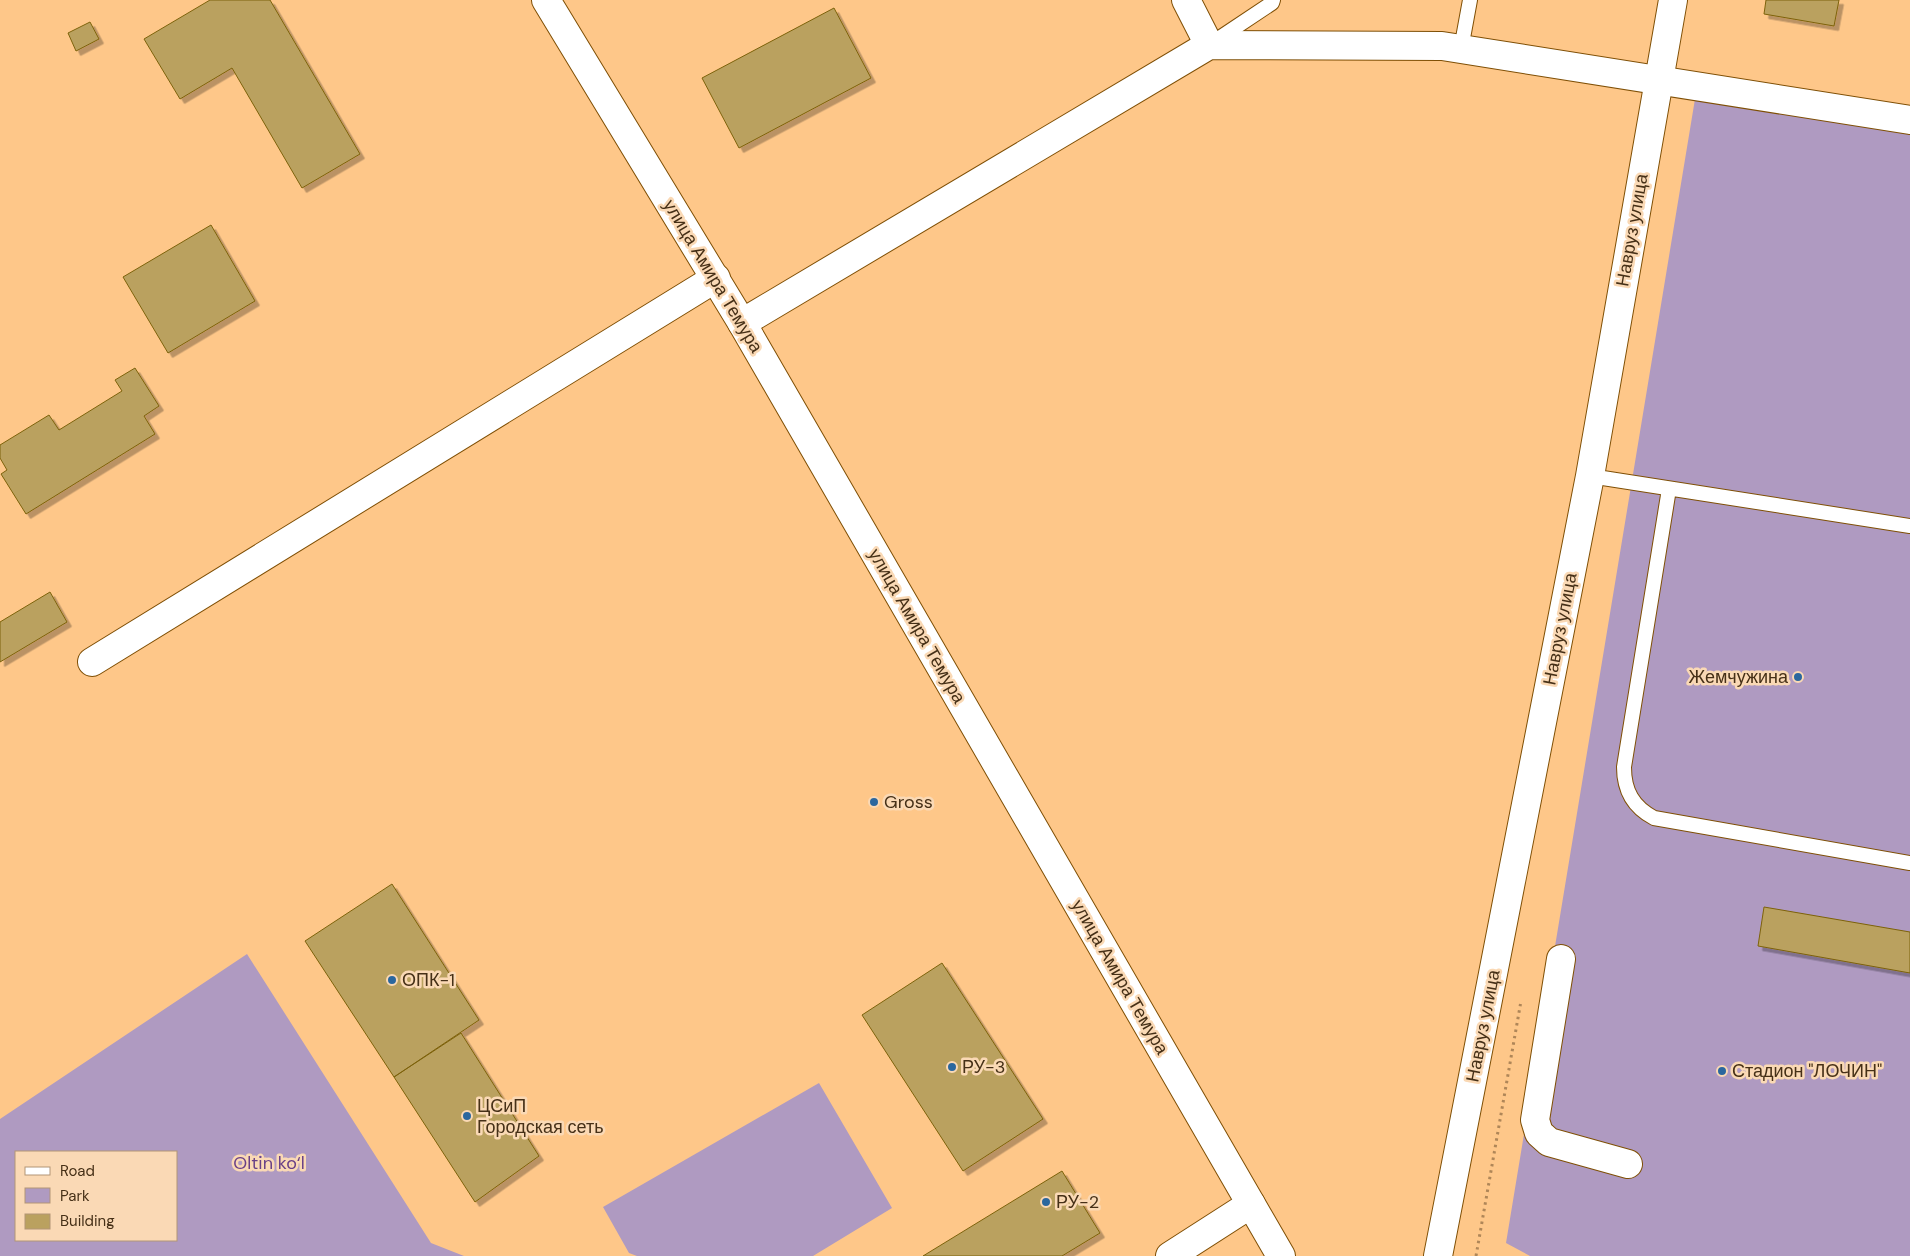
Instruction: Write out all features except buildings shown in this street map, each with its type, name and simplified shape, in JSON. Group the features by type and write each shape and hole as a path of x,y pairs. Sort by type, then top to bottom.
{"street":[{"name":"улица Амира Темура","path":"546,0 716,278 1281,1256"},
{"path":"1186,0 1209,45"},
{"name":"Навруз улица","path":"1438,1256 1590,476 1673,0"},
{"path":"742,323 1209,45 1442,46 1910,120"},
{"path":"92,662 716,278"},
{"path":"1561,959 1534,1120 1538,1133 1550,1142 1628,1164"},
{"path":"1170,1256 1251,1204"}],"lane":[{"path":"1209,45 1272,3 1273,0"},
{"path":"1461,49 1470,0"},
{"path":"1590,476 1910,526"},
{"path":"1669,489 1624,766 1627,792 1634,803 1643,812 1654,818 1910,862"}],"green space":[{"path":"1695,99 1910,134 1910,1256 1530,1256 1506,1243"},
{"name":"Oltin ko‘l","path":"247,954 431,1243 464,1256 0,1256 0,1119"},
{"path":"819,1083 892,1208 813,1256 637,1256 629,1253 603,1207"}],"place":[{"name":"Жемчужина","path":"1798,677"},
{"name":"Gross","path":"874,802"},
{"name":"ОПК-1","path":"392,980"},
{"name":"РУ-3","path":"952,1067"},
{"name":"Стадион \"ЛОЧИН\"","path":"1722,1071"},
{"name":"ЦСиП Городская сеть","path":"467,1116"},
{"name":"РУ-2","path":"1046,1202"}]}
